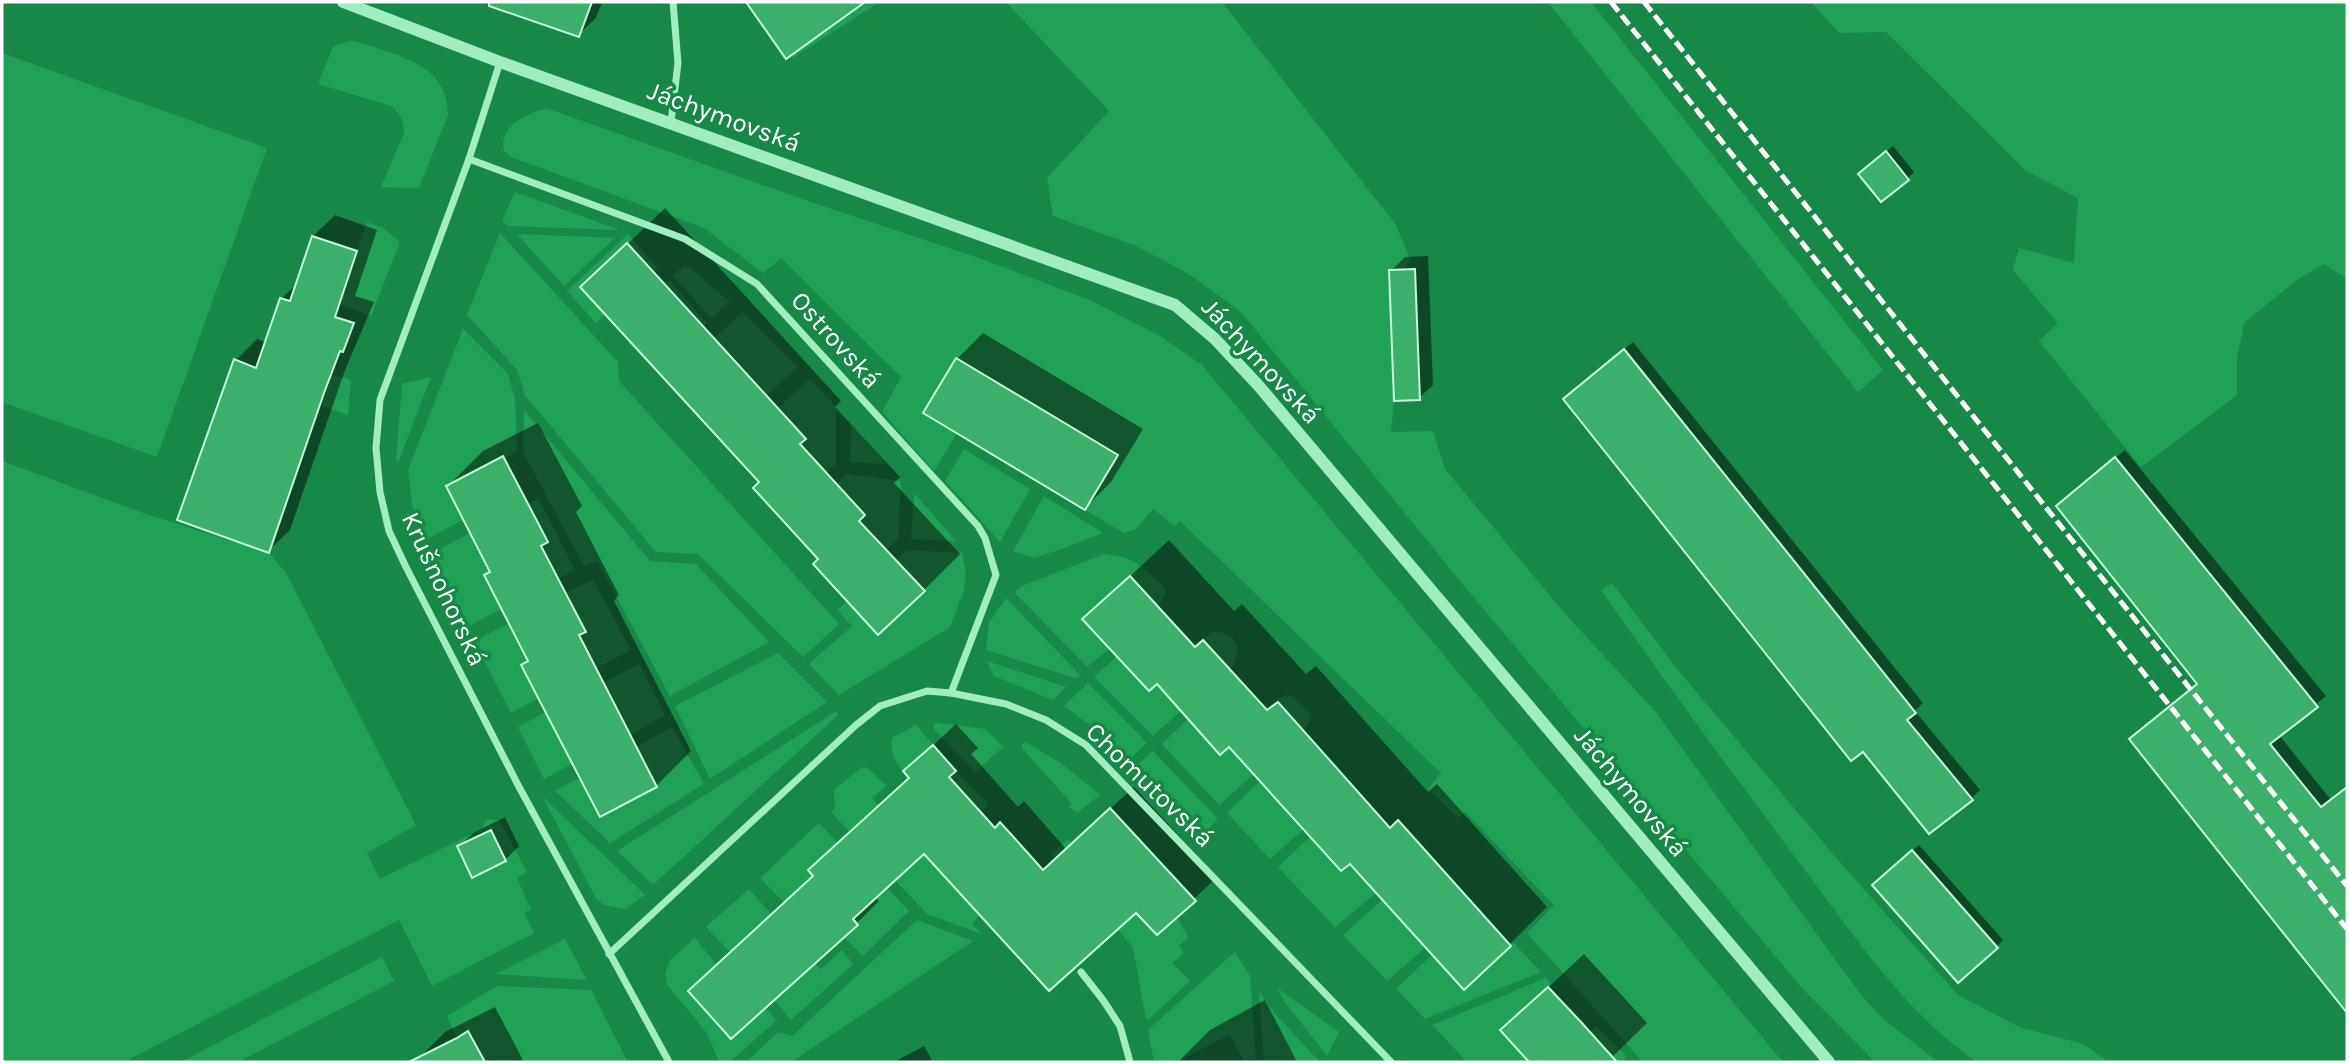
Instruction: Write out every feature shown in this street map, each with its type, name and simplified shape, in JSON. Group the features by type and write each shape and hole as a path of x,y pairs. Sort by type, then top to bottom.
{"street":[{"name":"Jáchymovská","path":"347,2 500,62 1175,305 1215,339 1258,385 1829,1062"},
{"path":"671,122 678,63 673,2"},
{"name":"Krušnohorská","path":"500,62 468,159 380,400 376,448 380,492 389,531 406,567 609,954 669,1062"},
{"name":"Ostrovská","path":"468,159 685,239 757,284 978,526 985,538 996,575 951,692"},
{"name":"Chomutovská","path":"609,954 856,724 880,706 927,691 951,692 1016,708 1046,720 1086,745 1391,1062"},
{"path":"1081,972 1120,1026 1130,1062"}],"green space":[{"path":"842,2 878,3 792,58 791,55 849,12"},
{"path":"1006,2 1222,2 1396,225 1410,259 1390,303 1394,401 1391,432 1433,431 1445,469 1566,615 1655,711 1858,991 1881,1017 1938,1062 1875,1062 1802,988 1465,587 1241,312 1186,272 1134,245 1053,216 1047,178 1109,111"},
{"path":"1548,2 1591,2 1883,370 1858,392"},
{"path":"1811,2 2347,2 2347,279 2324,264 2298,279 2244,323 2237,358 2237,395 2141,467 2039,341 2058,323 2013,270 2019,248 2074,263 2078,198 2025,170 1886,32 1839,33"},
{"path":"352,40 415,63 428,71 439,83 446,97 448,115 419,188 381,187 404,133 402,121 394,109 318,84 333,47"},
{"path":"2,53 267,148 157,457 2,402"},
{"path":"546,108 808,201 979,258 1092,301 1160,336 1202,365 1783,1062 1643,1062 1527,933 1554,905 1465,812 1458,818 1428,789 1441,773 1180,521 1175,526 1153,509 1136,529 1124,533 1085,510 1118,455 957,433 934,471 882,412 901,377 781,258 763,273 704,228 511,157 504,151 503,142 510,128 523,118"},
{"path":"515,192 620,230 508,226 502,220"},
{"path":"367,222 383,228 400,242 371,316 339,304"},
{"path":"500,233 618,362 619,381 839,624 803,657 698,554 656,552 525,395 517,370 467,315"},
{"path":"517,234 615,238 564,286"},
{"path":"628,234 658,268 653,272 627,243 580,286 605,314 596,323 567,291"},
{"path":"684,266 730,302 711,318 673,275"},
{"path":"669,280 707,323 704,326 664,283"},
{"path":"743,312 798,367 767,395 714,338"},
{"path":"463,329 508,374 515,399 517,451 504,459 502,456 446,486 463,520 423,541 412,504 408,470"},
{"path":"331,374 351,380 348,415 320,405"},
{"path":"431,377 399,460 396,462 402,384"},
{"path":"810,379 836,407 836,464 826,473 800,444 805,438 778,408"},
{"path":"524,410 650,561 696,564 769,642 670,696 597,561 584,566 523,452"},
{"path":"851,424 887,464 850,462"},
{"path":"964,449 1030,489 1000,542 945,481"},
{"path":"2,461 146,514 269,553 286,573 416,825 367,853 380,879 482,829 486,820 499,820 527,872 517,878 531,910 524,912 534,933 432,986 399,920 124,1062 2,1062"},
{"path":"847,474 901,481 898,539 886,550 859,521 865,514 836,484"},
{"path":"914,493 956,541 911,539"},
{"path":"1044,496 1103,533 1034,558 1013,551"},
{"path":"538,498 575,570 558,579 541,546 548,542 528,504"},
{"path":"470,533 490,572 484,576 501,609 467,627 429,555"},
{"path":"907,550 962,553 966,572 964,590 950,627 839,695 809,664 852,626 837,610 847,602 876,633 924,592 896,560"},
{"path":"1104,554 1131,560 1164,587 1166,593 1157,606 1130,576 1082,619 1109,649 1087,667 1014,592 1022,586"},
{"path":"593,580 631,650 596,668 579,635 585,632 565,593"},
{"path":"1612,583 1677,669 1837,859 1958,995 2019,1027 2083,1044 2109,1062 1977,1062 1926,1020 1861,945 1650,659 1601,590"},
{"path":"1006,598 1080,675 1075,678 986,650 989,623"},
{"path":"508,624 528,661 521,665 539,698 511,713 474,641"},
{"path":"1212,632 1227,635 1236,643 1237,655 1230,669 1203,640 1194,646"},
{"path":"778,653 827,702 710,779 675,706"},
{"path":"1116,657 1148,691 1157,684 1181,711 1153,736 1094,677"},
{"path":"987,661 1066,687 1053,700 994,676"},
{"path":"639,664 665,715 630,735 603,683"},
{"path":"1088,683 1147,743 1129,760 1104,735 1064,706"},
{"path":"1287,695 1292,696 1311,715 1303,731 1278,702 1266,709"},
{"path":"546,712 572,764 544,779 518,727"},
{"path":"835,712 839,714 653,885 617,851"},
{"path":"1188,719 1220,754 1228,746 1254,774 1219,805 1162,744"},
{"path":"934,724 985,729 1003,747 975,772 934,729"},
{"path":"916,725 933,745 903,771 893,756 892,738"},
{"path":"672,727 704,784 610,843 555,791 579,778 600,817 657,788 636,747"},
{"path":"1025,742 1061,763 1100,795 1077,813 1022,748"},
{"path":"1153,751 1218,819 1200,837 1135,767"},
{"path":"862,767 868,768 886,786 872,798 879,805 850,832 831,812 835,808 834,790"},
{"path":"956,771 988,803 981,812 949,777"},
{"path":"1260,781 1304,829 1270,859 1227,813"},
{"path":"542,796 645,895 625,909 604,905 596,898"},
{"path":"819,823 838,843 813,876 784,902 760,878"},
{"path":"1311,836 1341,871 1350,864 1376,893 1335,927 1278,867"},
{"path":"1068,839 1157,935 1177,917 1188,937 1179,946 1184,952 1173,963 1190,981 1149,1019 1146,1019 1133,947 1051,854"},
{"path":"924,854 980,914 972,924 982,934 927,914 895,880"},
{"path":"887,888 909,911 863,956 843,936 858,925 853,919"},
{"path":"749,889 771,914 730,952 706,927"},
{"path":"1382,900 1425,948 1387,981 1343,935"},
{"path":"917,920 973,941 791,1062 747,1062 778,1032 792,1036"},
{"path":"695,938 716,964 688,991 765,1008 777,1020 730,1062 719,1062 707,1033 667,985 665,973 671,959"},
{"path":"565,939 587,980 496,974"},
{"path":"1514,943 1541,972 1425,1019 1396,989 1432,955 1464,990"},
{"path":"842,950 853,964 791,1020 774,1000 814,963 821,969"},
{"path":"1235,952 1250,976 1256,1062 1244,1062 1230,1034 1177,1062 1154,1062 1148,1030"},
{"path":"382,957 394,981 238,1062 181,1062"},
{"path":"1546,978 1551,984 1501,1030 1527,1059 1523,1062 1467,1062 1432,1025"},
{"path":"497,986 591,990 628,1062 485,1062 469,1032 457,1038 447,1016"},
{"path":"1277,988 1339,1032 1327,1056 1284,1001"},
{"path":"1259,991 1275,1014 1320,1062 1264,1062"},
{"path":"1596,1026 1626,1056 1623,1062 1610,1062 1614,1059 1590,1033"}],"building":[{"path":"489,2 592,2 579,37 489,6"},
{"path":"746,2 865,2 786,59"},
{"path":"1886,151 1909,180 1881,202 1858,174"},
{"path":"312,236 357,251 335,317 354,323 324,393 269,553 177,520 234,359 256,368 280,298 290,301"},
{"path":"627,243 806,439 800,444 865,515 859,521 925,591 878,635 813,564 818,559 753,488 759,482 580,287"},
{"path":"1415,269 1420,400 1394,401 1389,270"},
{"path":"1624,349 1916,713 1907,720 1973,800 1929,834 1863,752 1851,761 1563,399"},
{"path":"956,358 1118,455 1085,510 923,413"},
{"path":"503,456 548,542 541,546 586,632 579,635 657,787 600,817 521,665 528,661 484,575 490,572 446,486"},
{"path":"2115,457 2318,707 2270,744 2321,807 2347,787 2347,1013 2129,739 2197,684 2056,506"},
{"path":"1130,576 1195,647 1203,640 1267,710 1278,702 1390,828 1398,820 1511,946 1464,990 1350,864 1341,871 1229,747 1220,755 1157,684 1149,691 1082,619"},
{"path":"933,745 956,771 949,777 995,828 1000,822 1043,870 1110,808 1196,901 1157,935 1136,913 1049,991 924,854 853,919 858,925 731,1039 688,991 813,876 808,870 909,778 903,771"},
{"path":"491,830 506,861 472,878 457,846"},
{"path":"1912,850 1998,948 1958,983 1872,885"},
{"path":"1548,987 1617,1062 1529,1062 1500,1030"},
{"path":"468,1031 485,1062 409,1062 457,1038"}],"railway":[{"path":"1611,2 2347,929"},
{"path":"1644,2 2347,886"}]}
